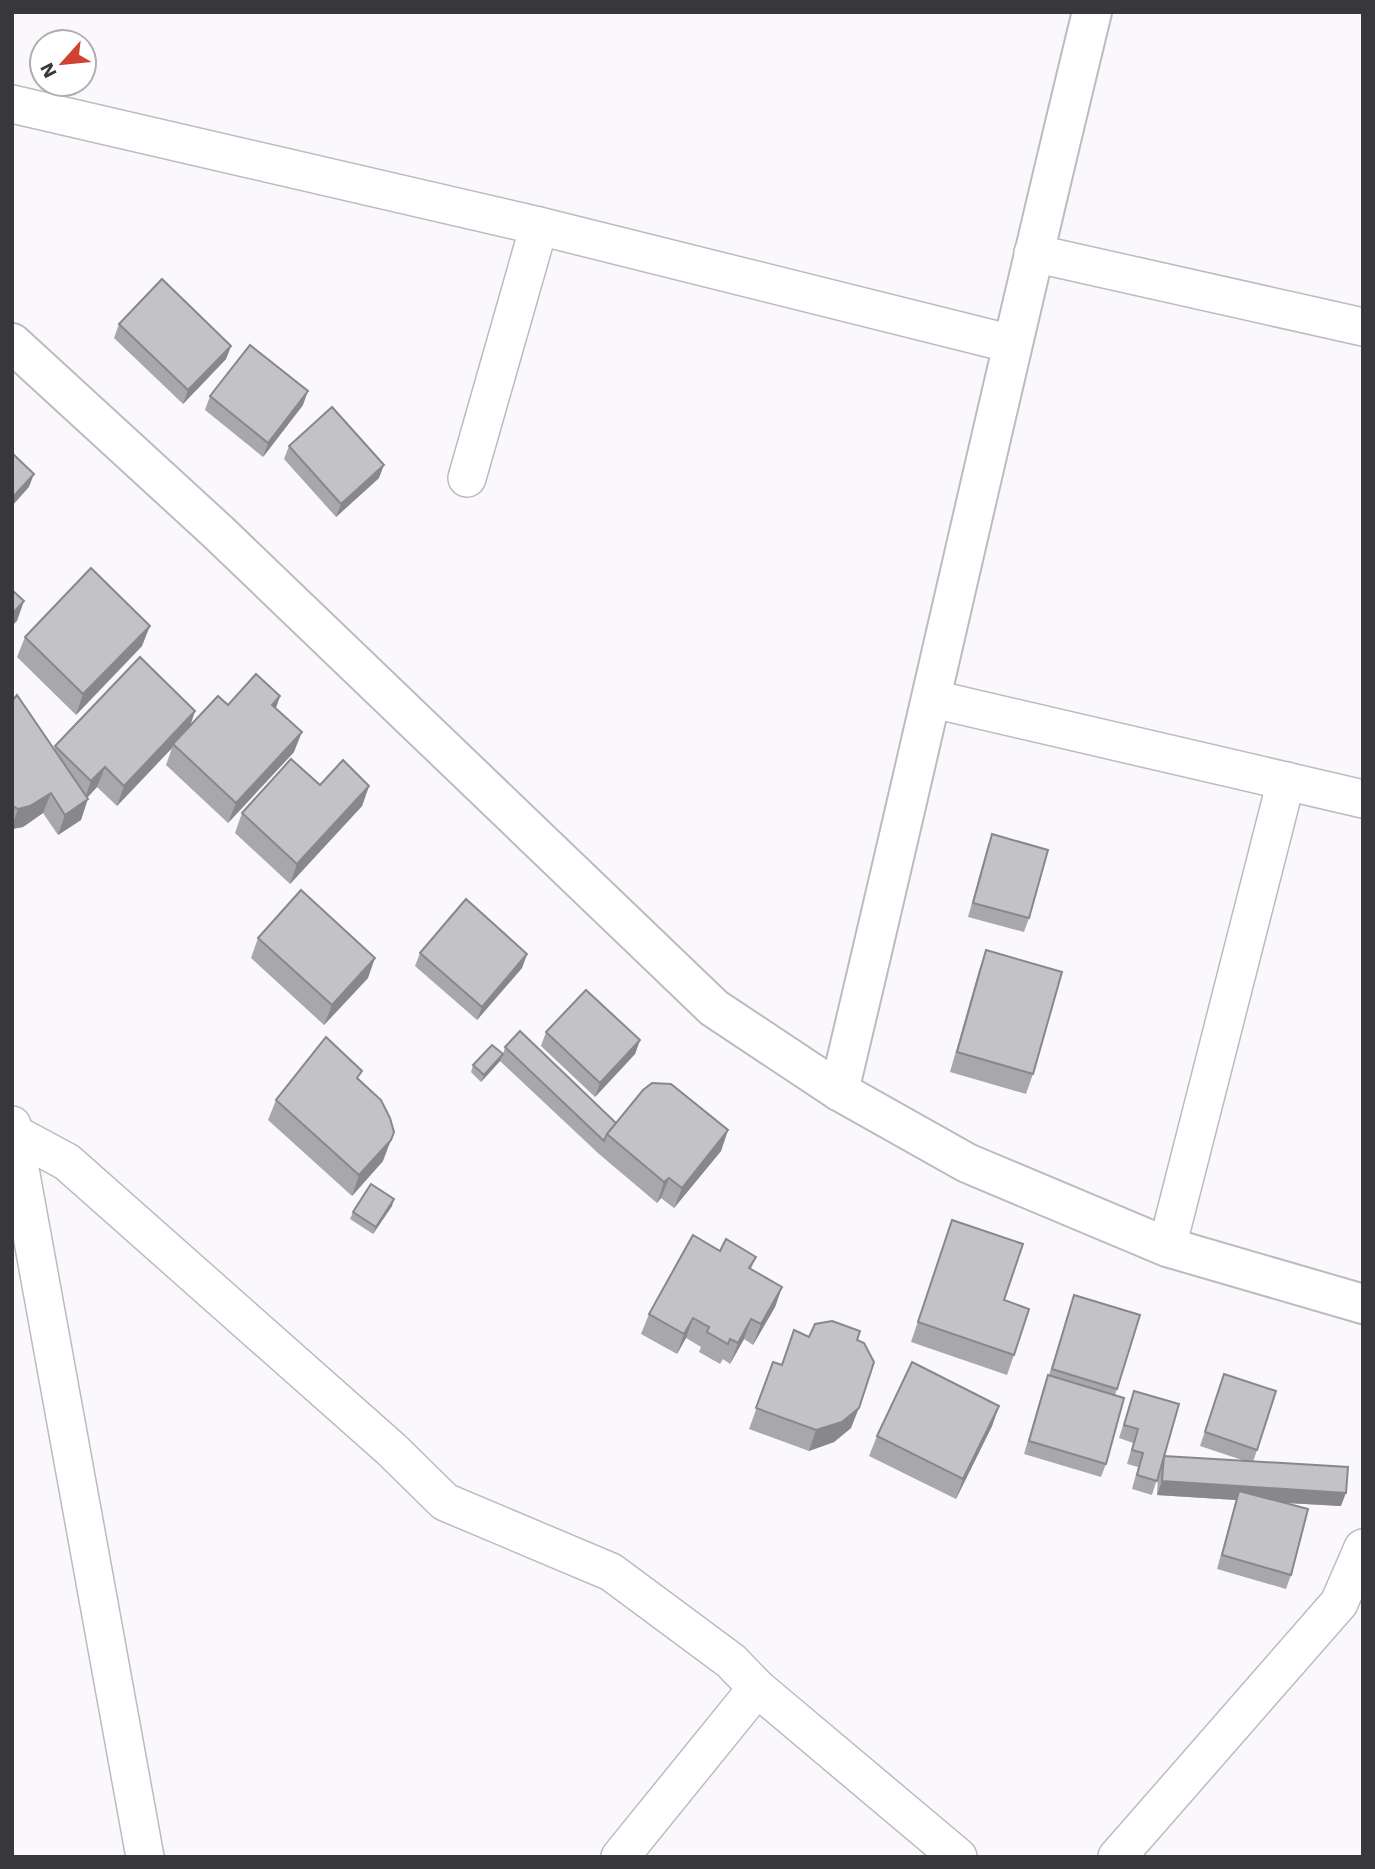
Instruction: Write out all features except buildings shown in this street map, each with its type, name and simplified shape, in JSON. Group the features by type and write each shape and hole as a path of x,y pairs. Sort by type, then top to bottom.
{"street":[{"path":"839,1091 933,699 1033,253 1092,12"},
{"path":"12,104 539,226 1012,344"},
{"path":"467,478 539,226"},
{"path":"1033,253 1363,327"},
{"path":"12,343 218,532 714,1008 839,1091 967,1163 1167,1247 1363,1304"},
{"path":"933,699 1363,799"},
{"path":"1167,1247 1286,781"},
{"path":"14,1129 67,1162 391,1449 445,1502 611,1572 731,1661 757,1688 958,1857"},
{"path":"14,1129 145,1857"},
{"path":"1117,1857 1339,1603 1363,1548"},
{"path":"620,1857 757,1688"}]}
